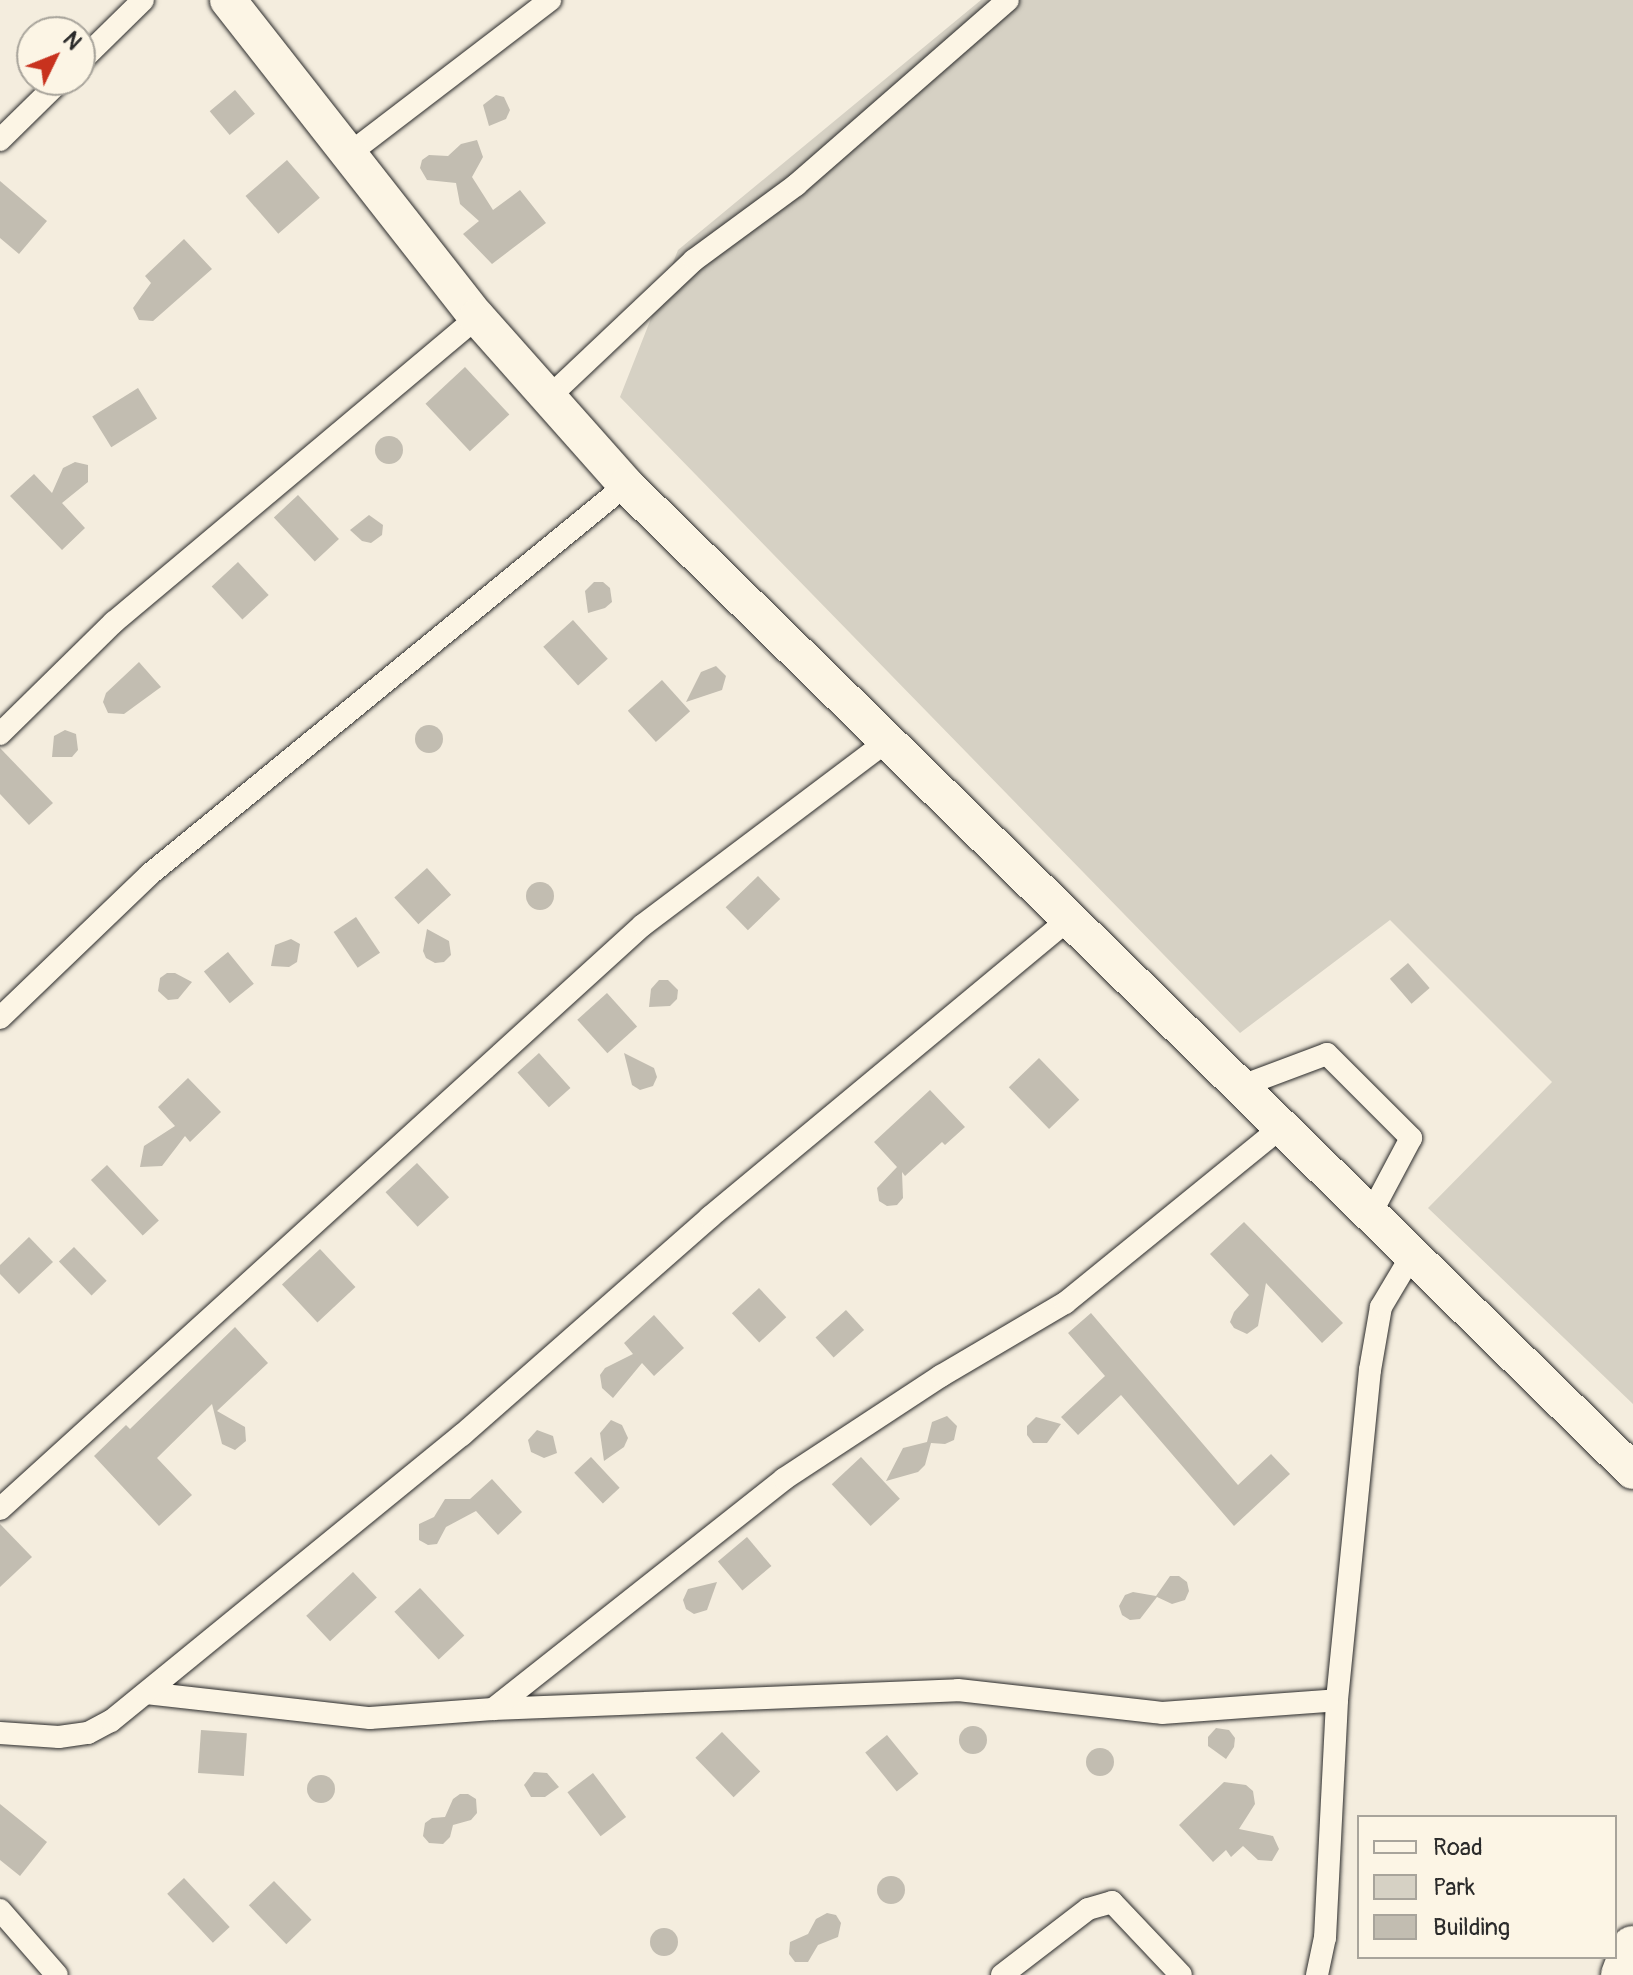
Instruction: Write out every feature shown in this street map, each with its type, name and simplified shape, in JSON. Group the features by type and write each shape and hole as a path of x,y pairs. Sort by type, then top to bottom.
{"highway":[{"path":"1622,1975 1633,1947"}],"main road":[{"path":"228,0 477,317 626,485 1633,1471"}],"street":[{"path":"96,46 143,0"},
{"path":"350,153 550,0"},
{"path":"547,399 694,260 796,185 1008,0"},
{"path":"0,140 45,96"},
{"path":"0,734 114,622 477,317"},
{"path":"0,1018 150,874 626,485"},
{"path":"0,1509 355,1183 643,925 887,741"},
{"path":"0,1733 59,1737 88,1733 146,1693 462,1435 710,1217 1068,920"},
{"path":"1239,1087 1327,1054 1411,1138 1370,1215"},
{"path":"493,1709 784,1479 941,1376 1065,1303 1280,1128"},
{"path":"1317,1975 1325,1938 1337,1700 1370,1370 1381,1307 1412,1255"},
{"path":"146,1693 370,1718 493,1709 958,1690 1162,1713 1337,1700"},
{"path":"1002,1975 1088,1909 1112,1902 1181,1975"},
{"path":"0,1910 57,1975"}],"green space":[{"path":"981,0 1633,0 1633,1404 1428,1208 1552,1082 1390,920 1240,1033 620,397 678,250"}],"building":[{"path":"235,90 255,114 230,135 210,111"},
{"path":"496,95 504,97 510,110 506,119 489,126 483,105"},
{"path":"477,140 483,157 472,177 493,210 520,190 546,223 492,264 463,234 479,221 460,204 456,183 427,180 420,168 422,160 429,155 448,156 461,144"},
{"path":"287,160 320,198 278,234 245,196"},
{"path":"0,181 47,221 19,254 0,238"},
{"path":"184,239 212,269 153,321 139,320 133,308 151,283 145,276"},
{"path":"465,367 509,415 470,451 426,404"},
{"path":"138,388 157,419 111,447 92,417"},
{"path":"389,436 399,440 403,450 399,460 389,464 379,460 375,450 379,440"},
{"path":"75,462 88,465 88,482 62,503 85,528 62,550 10,496 34,474 52,493 63,468"},
{"path":"298,495 339,539 315,561 274,518"},
{"path":"369,515 383,525 382,535 371,543 362,541 350,530"},
{"path":"238,562 269,595 242,619 212,587"},
{"path":"594,582 603,582 610,588 612,602 605,608 588,613 585,591"},
{"path":"573,620 608,659 578,685 543,647"},
{"path":"139,662 161,687 124,714 108,713 103,702 106,693"},
{"path":"716,666 726,676 722,690 686,702 701,672"},
{"path":"662,680 690,711 656,742 628,711"},
{"path":"429,725 439,729 443,739 439,749 429,753 419,749 415,739 419,729"},
{"path":"65,730 76,734 78,750 72,757 52,757 54,736"},
{"path":"0,748 53,803 29,825 0,794"},
{"path":"427,868 451,895 418,924 394,897"},
{"path":"758,876 780,899 748,930 726,907"},
{"path":"540,882 550,886 554,896 550,906 540,910 530,906 526,896 530,886"},
{"path":"356,917 380,953 358,968 334,932"},
{"path":"427,929 449,941 451,955 444,962 435,963 426,958 423,951"},
{"path":"291,939 300,944 297,962 289,967 271,966 275,945"},
{"path":"228,952 254,984 230,1003 204,972"},
{"path":"1408,963 1430,988 1412,1004 1390,979"},
{"path":"167,973 175,973 192,982 178,999 168,1000 158,991 160,978"},
{"path":"659,980 668,980 678,990 677,999 670,1006 649,1007 651,989"},
{"path":"607,993 637,1026 607,1053 577,1020"},
{"path":"539,1053 570,1088 549,1107 517,1072"},
{"path":"624,1053 654,1068 657,1077 653,1086 640,1090 632,1085"},
{"path":"1039,1058 1079,1100 1049,1129 1009,1087"},
{"path":"188,1078 221,1112 190,1142 185,1136 162,1166 140,1167 144,1146 175,1126 158,1107"},
{"path":"930,1090 965,1127 945,1145 942,1142 905,1176 902,1172 903,1198 897,1205 887,1206 879,1201 877,1188 897,1167 874,1142"},
{"path":"417,1163 449,1197 418,1227 386,1192"},
{"path":"107,1165 159,1221 143,1236 91,1180"},
{"path":"1244,1222 1343,1323 1322,1343 1266,1283 1258,1326 1247,1334 1234,1328 1230,1322 1234,1312 1249,1295 1210,1254"},
{"path":"29,1237 53,1262 19,1294 0,1274 0,1265"},
{"path":"74,1247 107,1281 92,1295 59,1262"},
{"path":"320,1249 355,1287 317,1322 282,1284"},
{"path":"759,1288 786,1317 759,1342 732,1313"},
{"path":"846,1310 864,1330 834,1357 816,1337"},
{"path":"1091,1313 1238,1485 1271,1454 1290,1474 1234,1526 1121,1395 1078,1435 1061,1417 1105,1376 1068,1333"},
{"path":"654,1315 684,1348 654,1376 642,1363 613,1398 602,1388 600,1375 605,1368 633,1354 624,1343"},
{"path":"235,1327 268,1363 217,1411 245,1427 246,1441 235,1450 222,1444 212,1404 157,1458 192,1495 159,1526 94,1456 126,1425 130,1429"},
{"path":"947,1416 957,1426 954,1440 945,1444 931,1443 925,1465 918,1472 886,1481 903,1448 927,1442 932,1422"},
{"path":"1036,1417 1061,1424 1047,1443 1033,1443 1027,1435 1027,1426"},
{"path":"611,1420 622,1425 628,1438 624,1447 604,1461 600,1433"},
{"path":"537,1430 553,1436 557,1453 544,1458 531,1452 528,1440"},
{"path":"591,1457 620,1488 603,1503 574,1473"},
{"path":"861,1457 900,1499 871,1526 832,1484"},
{"path":"492,1479 522,1512 498,1535 476,1511 446,1527 437,1544 428,1545 419,1540 419,1524 434,1517 445,1499 470,1499"},
{"path":"0,1524 32,1557 0,1587"},
{"path":"747,1537 771,1566 742,1591 718,1561"},
{"path":"353,1572 377,1598 330,1641 306,1616"},
{"path":"1170,1576 1179,1576 1187,1582 1189,1591 1185,1600 1172,1604 1157,1597 1140,1619 1130,1620 1122,1615 1119,1606 1125,1595 1133,1592 1156,1596"},
{"path":"717,1582 707,1610 694,1614 686,1609 683,1600 688,1589"},
{"path":"420,1588 464,1636 439,1659 394,1612"},
{"path":"973,1726 983,1730 987,1740 983,1750 973,1754 963,1750 959,1740 963,1730"},
{"path":"1216,1728 1229,1730 1235,1738 1234,1747 1226,1759 1208,1746 1208,1737"},
{"path":"201,1730 247,1733 244,1776 198,1773"},
{"path":"722,1732 760,1772 734,1797 695,1758"},
{"path":"887,1735 918,1774 897,1791 865,1753"},
{"path":"1100,1748 1110,1752 1114,1762 1110,1772 1100,1776 1090,1772 1086,1762 1090,1752"},
{"path":"534,1772 547,1773 559,1787 545,1797 531,1797 524,1785"},
{"path":"593,1773 626,1817 601,1836 567,1792"},
{"path":"321,1775 331,1779 335,1789 331,1799 321,1803 311,1799 307,1789 311,1779"},
{"path":"1224,1782 1246,1785 1253,1791 1255,1804 1239,1829 1273,1836 1279,1849 1272,1861 1258,1860 1243,1846 1231,1857 1226,1850 1213,1862 1179,1825"},
{"path":"460,1794 476,1799 477,1813 471,1820 453,1825 450,1837 443,1844 429,1843 423,1836 425,1823 432,1818 445,1817 453,1799"},
{"path":"0,1804 47,1842 20,1876 0,1860"},
{"path":"891,1876 901,1880 905,1890 901,1900 891,1904 881,1900 877,1890 881,1880"},
{"path":"184,1878 230,1927 213,1943 167,1894"},
{"path":"274,1881 312,1920 286,1944 249,1905"},
{"path":"827,1913 836,1915 841,1923 838,1937 818,1945 808,1962 795,1962 789,1954 790,1942 808,1934 816,1919"},
{"path":"664,1928 674,1932 678,1942 674,1952 664,1956 654,1952 650,1942 654,1932"}]}
